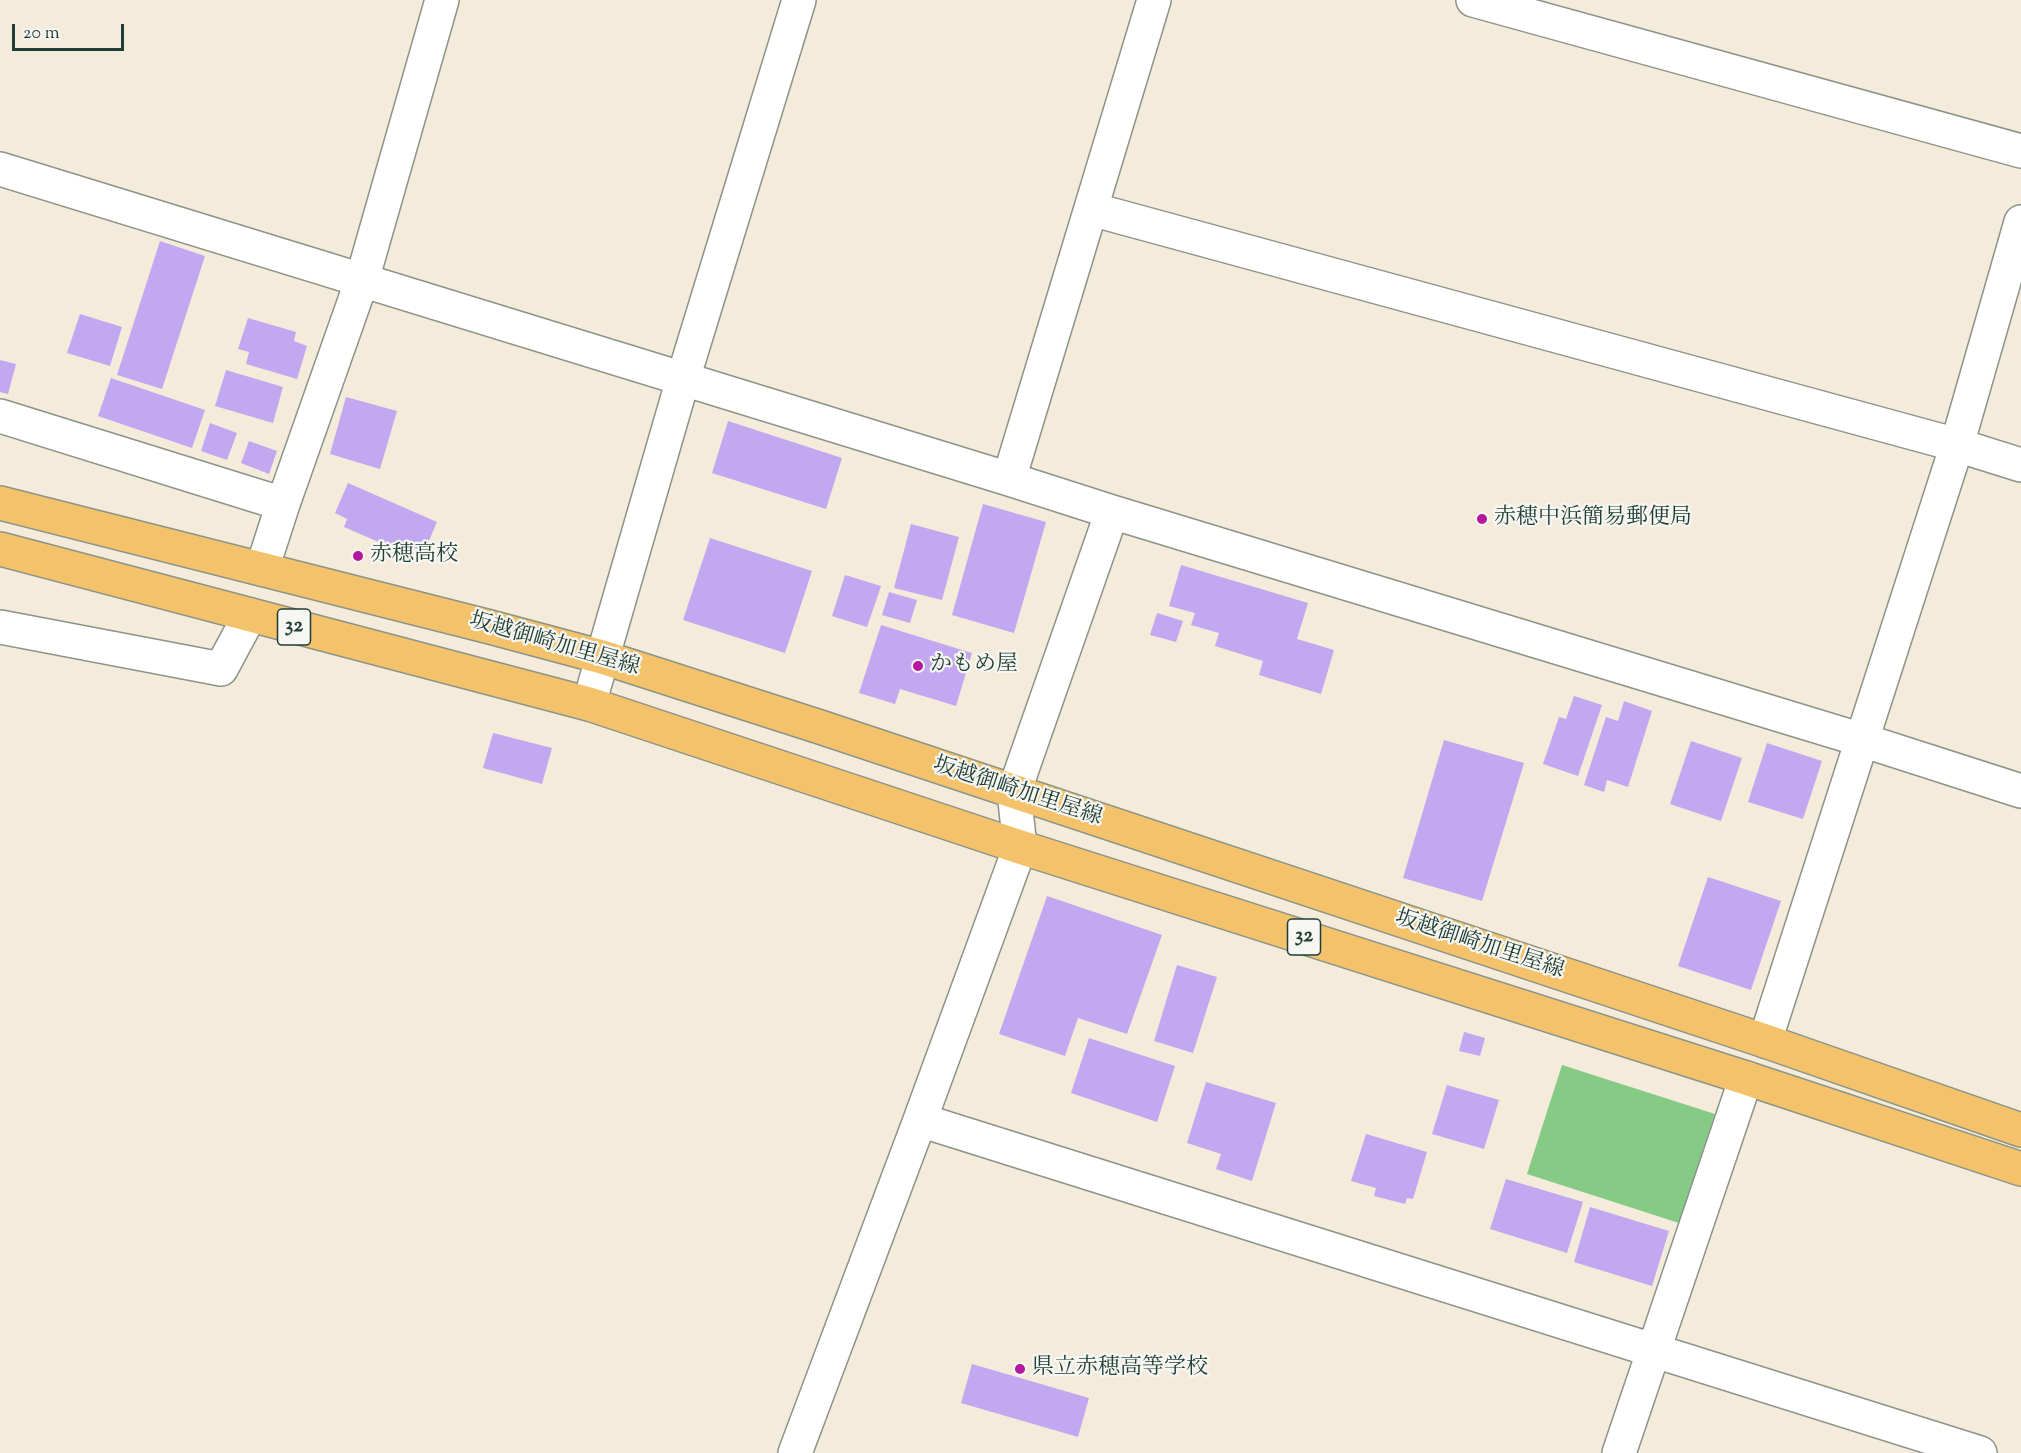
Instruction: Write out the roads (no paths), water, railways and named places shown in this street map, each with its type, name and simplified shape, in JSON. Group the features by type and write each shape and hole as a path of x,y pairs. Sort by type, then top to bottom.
{"main road":[{"name":"坂越御崎加里屋線","path":"0,502 602,657 820,727 1765,1041 2021,1130"},
{"name":"坂越御崎加里屋線","path":"0,549 588,704 1020,847 1746,1078 2021,1169"}],"street":[{"path":"262,569 362,280 442,0"},
{"path":"588,704 683,379 799,0"},
{"path":"1009,479 1154,0"},
{"path":"1473,0 2021,151"},
{"path":"0,169 1112,512 1862,740 2021,791"},
{"path":"1091,209 1958,445 2021,465"},
{"path":"1765,1041 1958,445 2021,222"},
{"path":"0,416 283,504"},
{"path":"795,1453 1020,847 1014,792 1112,512"},
{"path":"0,627 221,669 250,615"},
{"path":"1619,1453 1746,1078"},
{"path":"920,1120 1980,1453"}],"place":[{"name":"赤穂中浜簡易郵便局","path":"1482,519"},
{"name":"赤穂高校","path":"358,556"},
{"name":"かもめ屋","path":"918,666"},
{"name":"県立赤穂高等学校","path":"1020,1369"}]}
